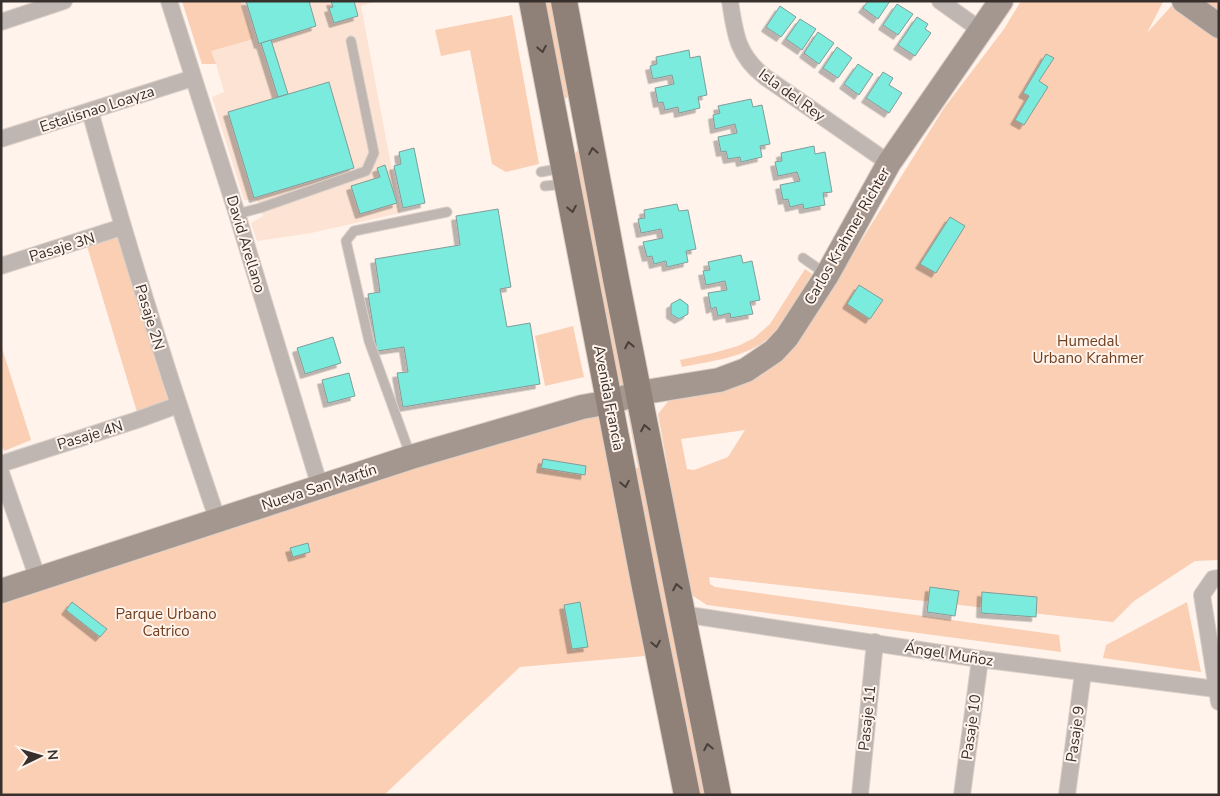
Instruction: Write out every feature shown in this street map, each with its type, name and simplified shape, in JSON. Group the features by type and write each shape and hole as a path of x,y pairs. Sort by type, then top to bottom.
{"main road":[{"name":"Avenida Francia","path":"532,1 558,131 554,177 610,402 687,795"},
{"name":"Avenida Francia","path":"564,1 638,393 718,795"},
{"path":"558,131 587,122"}],"street":[{"name":"David Arellano","path":"169,1 237,214 320,487"},
{"name":"Isla del Rey","path":"730,1 736,38 741,52 750,63 765,77 889,163"},
{"path":"940,1 982,32"},
{"name":"Carlos Krahmer Richter","path":"638,393 733,376 759,363 787,337 827,275 889,163 982,32 1001,1"},
{"path":"1184,1 1219,26"},
{"path":"1,22 58,2"},
{"name":"Estalisnao Loayza","path":"1,139 193,78"},
{"name":"Pasaje 2N","path":"90,111 122,228 178,405 218,521"},
{"name":"Pasaje 3N","path":"1,266 122,228"},
{"name":"Nueva San Martín","path":"1,591 411,457 582,407 610,402 638,393"},
{"name":"Pasaje 4N","path":"1,464 178,405"},
{"path":"1,473 38,579"},
{"path":"1218,696 1202,595 1213,579 1219,578"},
{"name":"Ángel Muñoz","path":"682,614 1084,673 1218,696"},
{"name":"Pasaje 11","path":"860,795 875,642"},
{"name":"Pasaje 10","path":"962,795 980,659"},
{"name":"Pasaje 9","path":"1067,795 1084,673"}],"lane":[{"path":"237,214 260,208 366,170 374,153 351,41"},
{"path":"411,457 369,342 346,241 354,231 447,212"},
{"path":"803,258 827,275"}],"shaded area":[{"path":"182,1 377,1 361,6 400,213 311,233 257,241 251,223 263,216 257,200 244,200 212,97 224,92 216,64 202,64"}],"green space":[{"path":"182,1 240,1 253,39 211,51 216,64 202,64"},
{"path":"543,1 553,1 570,96 561,101"},
{"path":"1021,1 1162,1 1147,33 1176,1 1219,1 1219,560 1195,561 1134,601 1113,622 709,577 710,584 715,587 1059,635 1061,652 707,605 693,596 688,574 665,571 707,795 697,795 630,568 645,656 520,667 384,795 1,795 1,599 588,413 603,418 612,469 638,468 626,404 633,402 645,468 668,469 658,414 670,399 744,382 761,375 781,360 813,318 944,108 1004,29","holes":["745,430 728,457 694,470 687,469 681,439"]},
{"path":"512,15 539,164 506,172 492,164 470,50 441,56 435,30"},
{"path":"578,150 629,385 618,387 573,156"},
{"path":"118,235 168,401 137,412 87,246"},
{"path":"805,269 812,274 788,314 770,337 748,351 735,356 682,367 680,360 738,346 754,338 770,324"},
{"path":"573,326 584,377 545,386 535,336"},
{"path":"1,345 31,440 4,451 1,443"},
{"path":"1187,602 1201,672 1103,658 1106,645"}],"building":[{"path":"246,1 309,1 316,26 259,44"},
{"path":"331,1 354,1 358,16 334,23 329,8 333,7"},
{"path":"868,1 890,1 878,19 863,8"},
{"path":"897,4 913,14 898,35 883,25"},
{"path":"780,6 796,17 781,37 766,27"},
{"path":"917,17 928,24 925,29 931,33 915,56 898,45"},
{"path":"800,19 816,29 802,50 786,39"},
{"path":"818,32 834,43 819,64 804,53"},
{"path":"271,40 288,94 278,97 261,43"},
{"path":"837,47 852,58 838,78 823,68"},
{"path":"689,50 690,58 700,56 707,95 698,97 700,108 679,113 678,107 665,110 663,102 658,103 655,88 674,84 672,75 653,79 650,66 657,64 656,57"},
{"path":"1046,54 1054,58 1039,81 1048,87 1024,125 1015,120 1029,96 1023,93"},
{"path":"858,64 873,74 859,95 844,84"},
{"path":"883,72 893,78 889,85 902,93 889,113 866,98"},
{"path":"329,82 354,168 254,198 228,112"},
{"path":"751,99 753,107 762,105 770,144 760,146 762,157 741,162 740,157 728,159 726,151 721,152 718,137 737,133 735,124 715,129 713,115 720,113 718,106"},
{"path":"814,146 815,154 825,152 832,192 823,193 825,205 804,209 803,204 790,207 788,199 783,200 780,185 800,181 797,172 778,176 775,162 782,161 781,153"},
{"path":"414,148 425,203 403,208 394,166 401,164 399,152"},
{"path":"385,165 397,203 360,214 351,186 380,177 377,168"},
{"path":"677,204 679,211 688,210 696,249 686,251 688,262 667,267 666,261 654,264 652,256 647,257 643,242 663,238 661,229 641,233 638,219 645,218 644,210"},
{"path":"498,209 511,287 500,289 507,327 530,323 540,384 403,407 397,373 408,372 404,347 377,351 368,294 380,292 375,259 460,245 456,216"},
{"path":"950,217 965,226 936,273 920,264"},
{"path":"741,255 743,263 752,261 760,300 750,302 753,314 731,318 730,313 718,316 716,307 711,309 708,293 727,290 725,281 706,285 703,271 710,270 708,262"},
{"path":"859,285 883,300 870,319 847,304"},
{"path":"680,299 688,305 688,314 679,319 671,314 671,304"},
{"path":"333,337 341,363 305,374 297,348"},
{"path":"349,373 355,396 328,403 322,380"},
{"path":"543,459 586,466 585,475 541,468"},
{"path":"308,543 310,552 293,557 290,548"},
{"path":"930,587 959,591 955,616 927,612"},
{"path":"982,592 1037,597 1036,617 981,613"},
{"path":"72,602 107,629 100,637 66,610"},
{"path":"580,602 588,647 572,649 564,605"}],"park label":[{"name":"Humedal Urbano Krahmer","path":"1088,350"},
{"name":"Parque Urbano Catrico","path":"166,622"}]}
